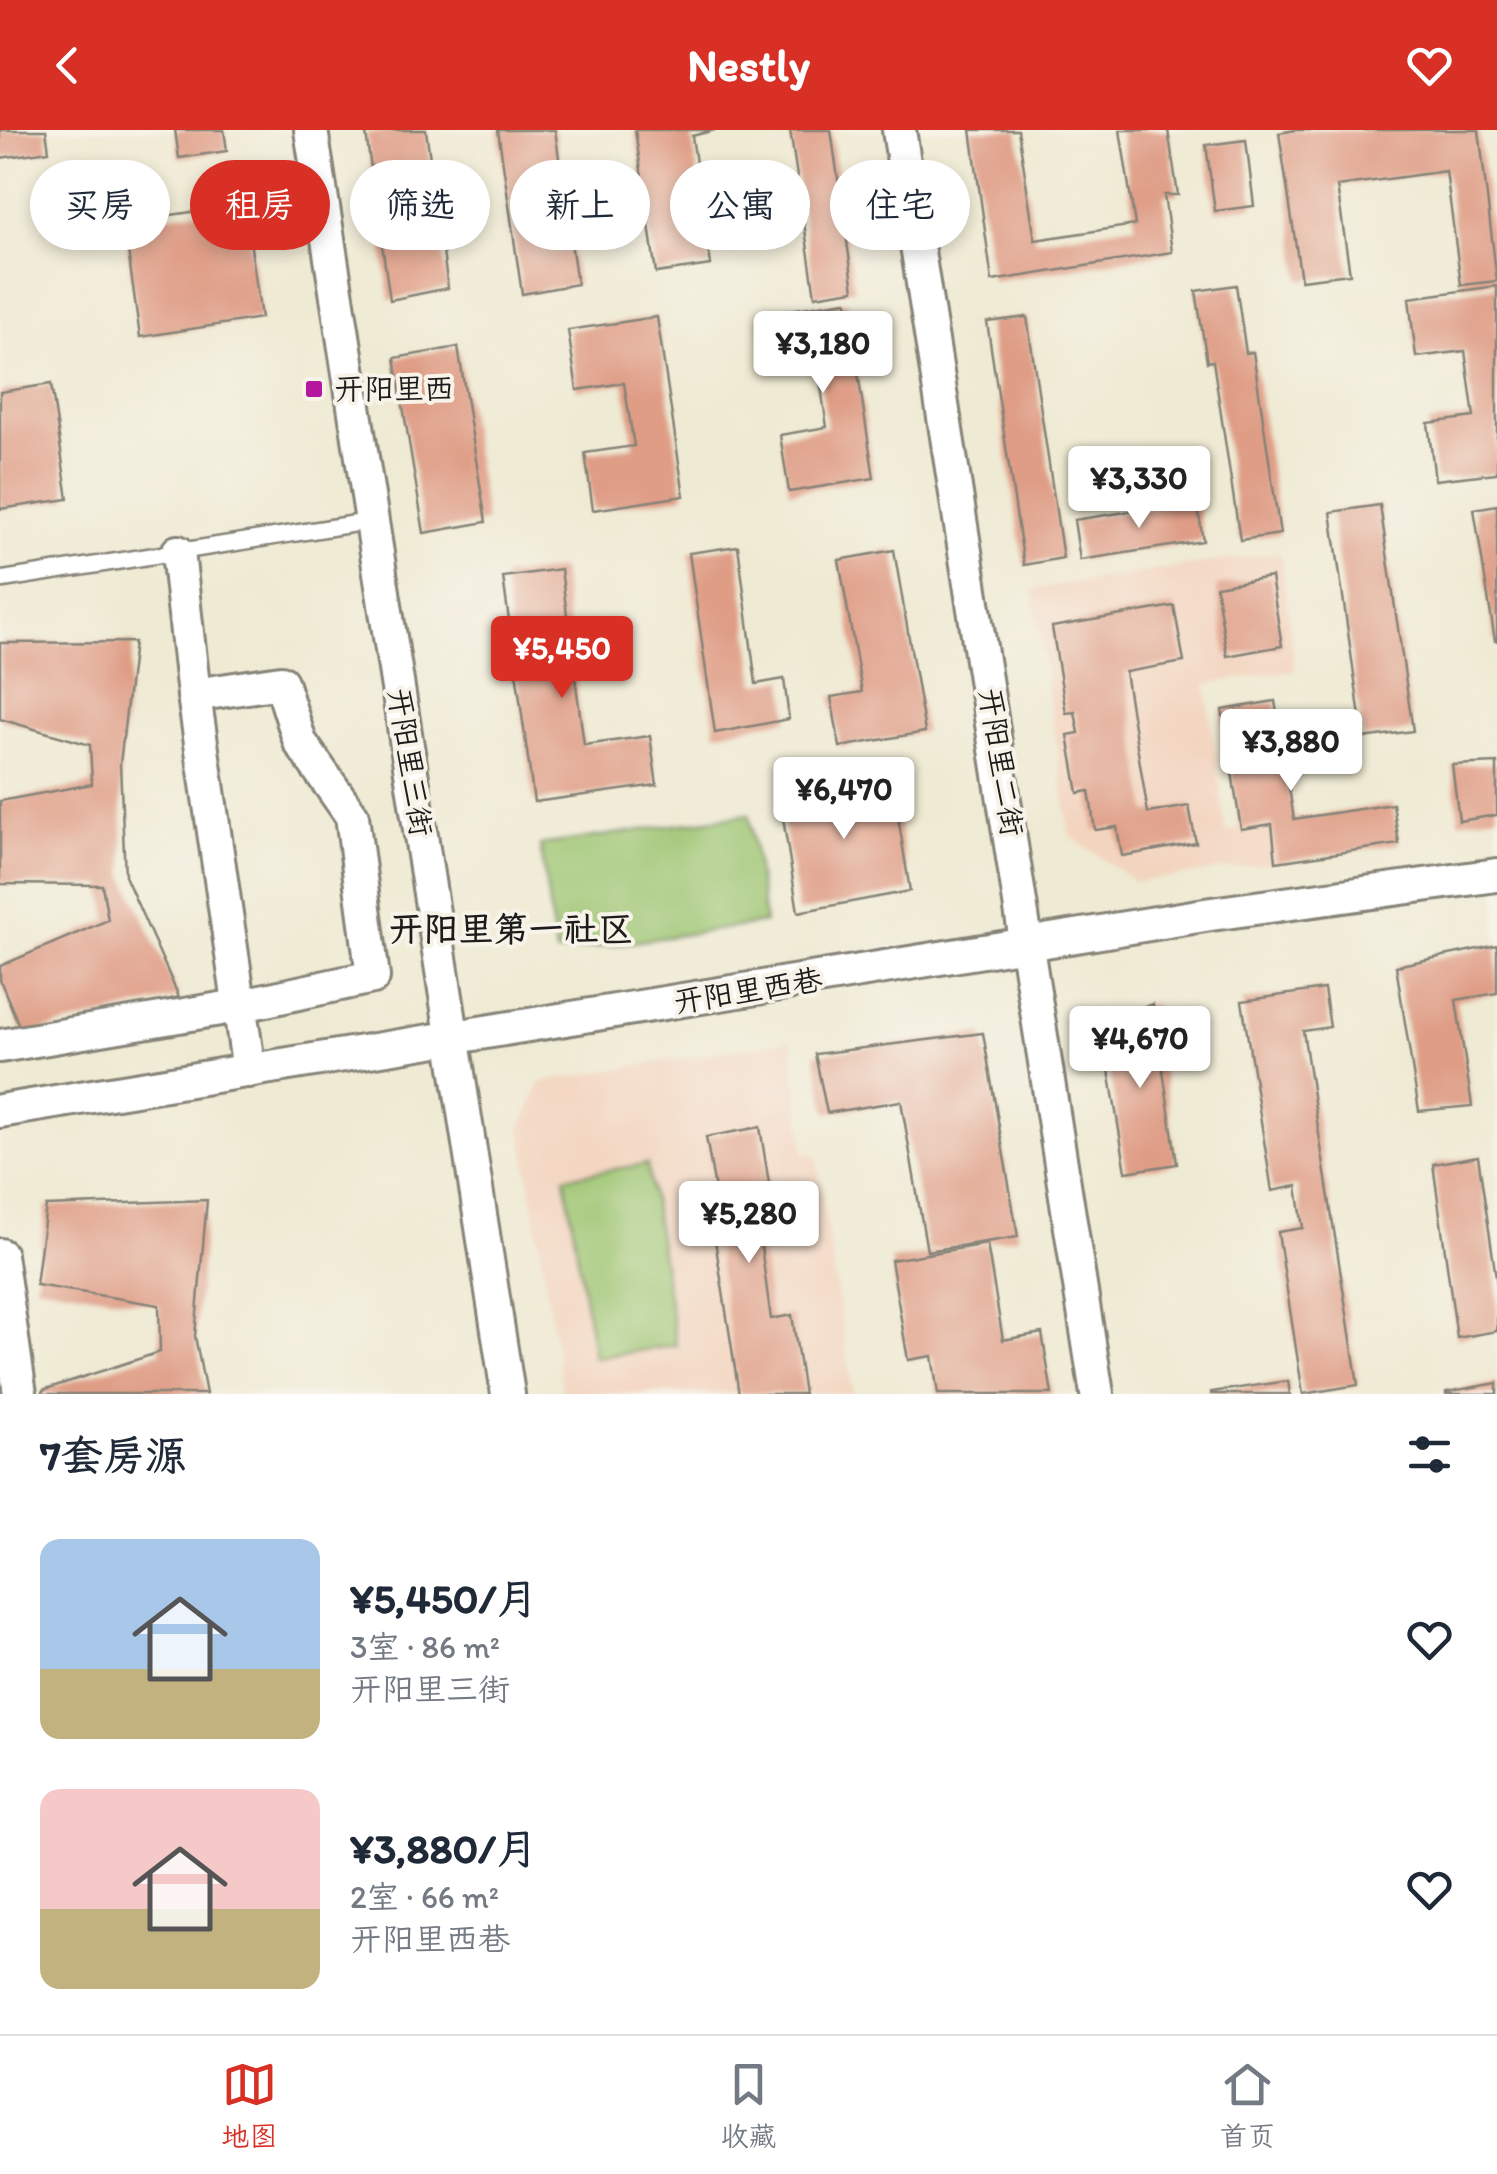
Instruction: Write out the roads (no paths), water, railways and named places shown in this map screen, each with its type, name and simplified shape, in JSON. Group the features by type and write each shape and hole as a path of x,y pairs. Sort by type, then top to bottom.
{"street":[{"name":"开阳里三街","path":"311,130 508,1394"},
{"name":"开阳里二街","path":"899,130 1030,943 1097,1394"},
{"path":"178,552 194,695 249,1071"},
{"path":"0,1046 238,1006 373,976 352,816 300,742 281,682 194,695"},
{"name":"开阳里西巷","path":"0,1112 1030,943 1497,875"},
{"path":"0,1255 20,1394"}],"lane":[{"path":"0,580 372,521"}],"place":[{"name":"开阳里西","path":"314,389"}],"district":[{"name":"开阳里第一社区","path":"511,929"}]}
